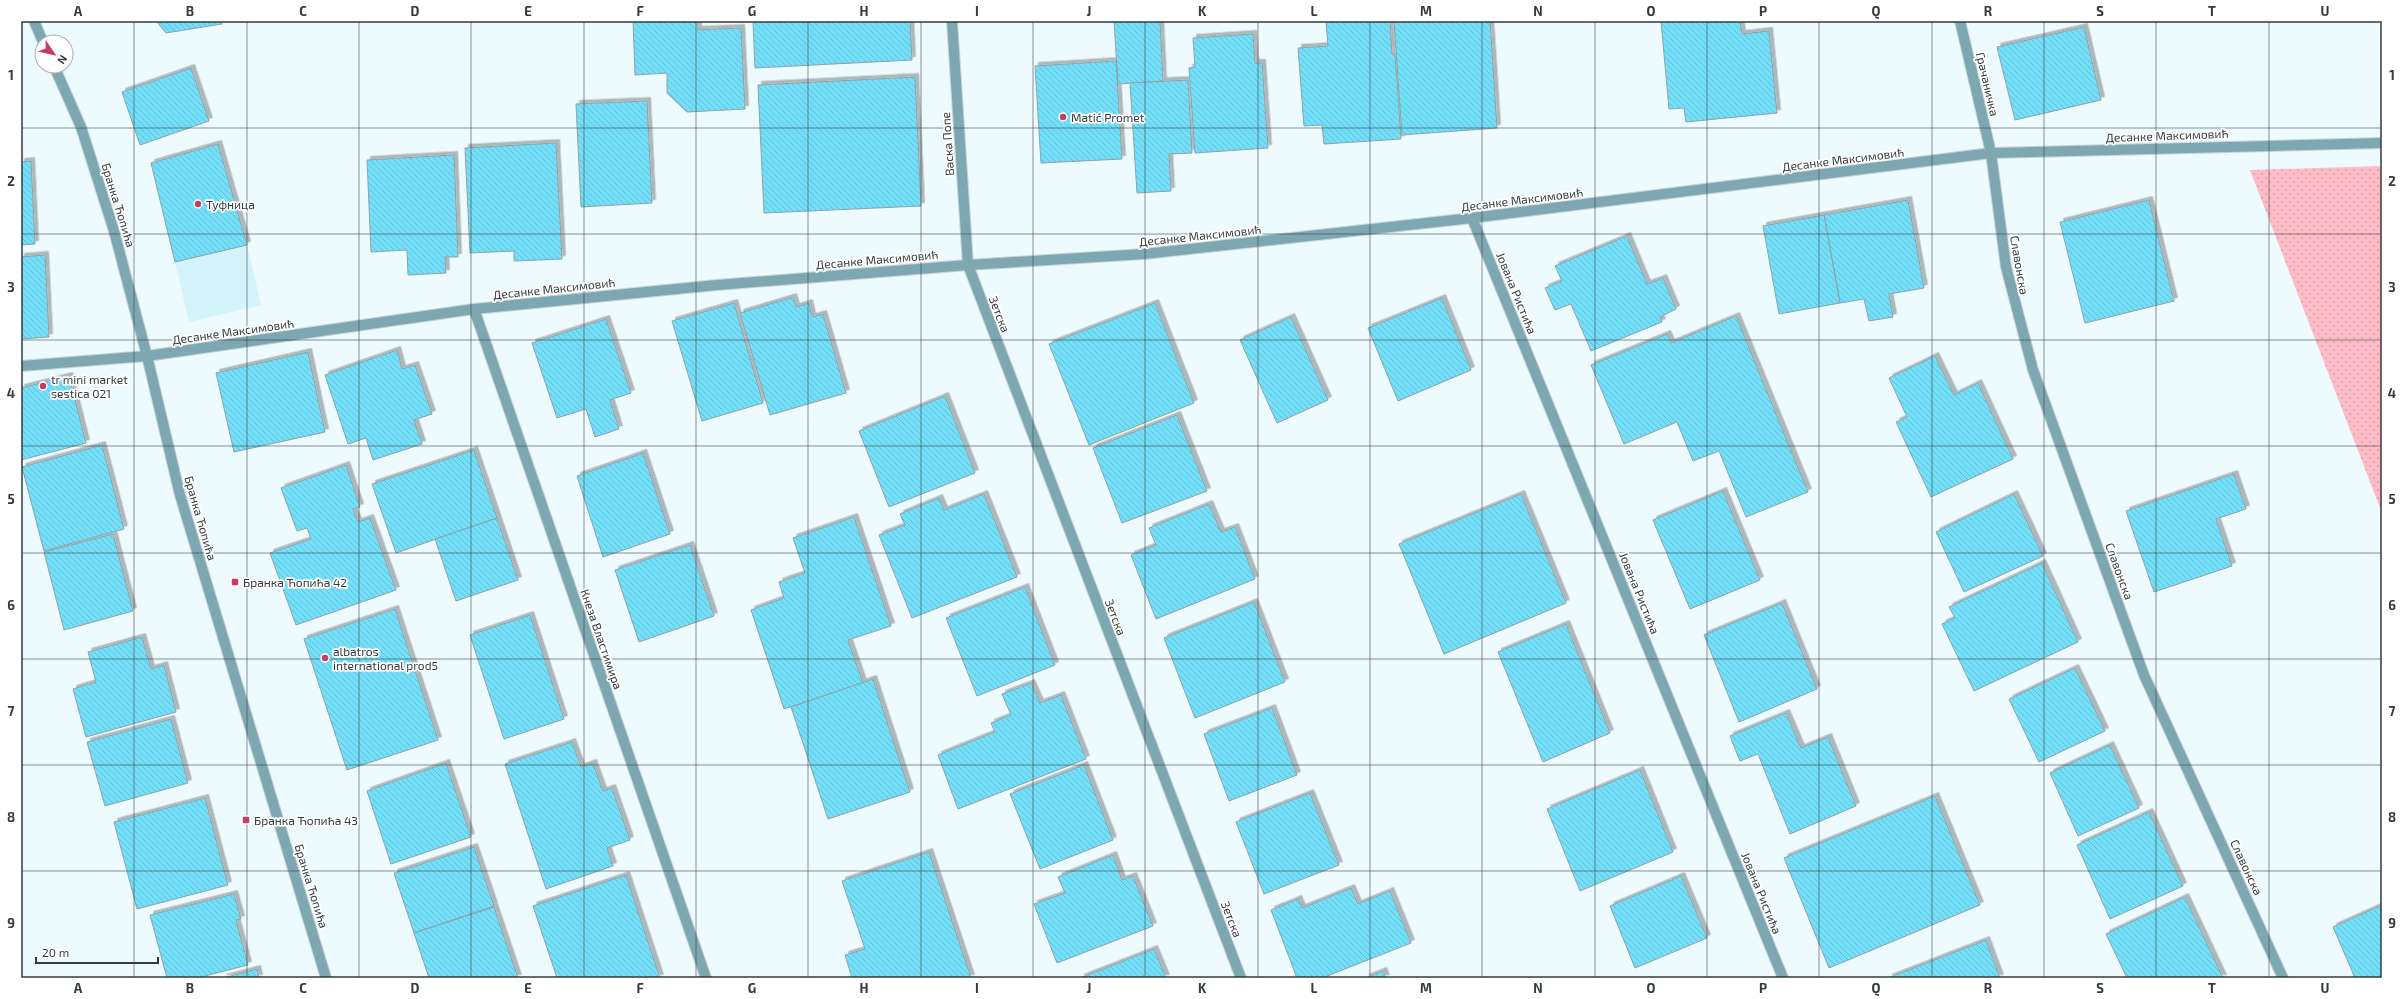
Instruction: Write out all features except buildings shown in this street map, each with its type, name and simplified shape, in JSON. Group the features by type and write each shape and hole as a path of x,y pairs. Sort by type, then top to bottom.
{"street":[{"path":"34,21 40,34"},
{"name":"Васка Попе","path":"952,21 968,265"},
{"name":"Грачаничка","path":"1960,21 1991,153"},
{"name":"Бранка Ћопића","path":"58,74 81,127 114,231 147,356 180,495 326,978"},
{"name":"Десанке Максимовић","path":"21,366 147,356 474,309 717,285 968,265 1144,254 1472,218 1991,153 2382,143"},
{"name":"Славонска","path":"1991,153 2006,267 2033,370 2144,675 2283,978"},
{"name":"Јована Ристића","path":"1472,218 1783,978"},
{"name":"Зетска","path":"968,265 1241,978"},
{"name":"Кнеза Властимира","path":"474,309 706,978"}],"shaded area":[{"path":"2382,166 2382,513 2250,170"},
{"path":"247,245 261,305 189,322 175,262"}],"place":[{"name":"Matić Promet","path":"1063,117"},
{"name":"Туфница","path":"198,204"},
{"name":"tr mini market sestica 021","path":"43,386"},
{"name":"Бранка Ћопића 42","path":"235,582"},
{"name":"albatros international prod5","path":"325,658"},
{"name":"Бранка Ћопића 43","path":"246,820"}]}
